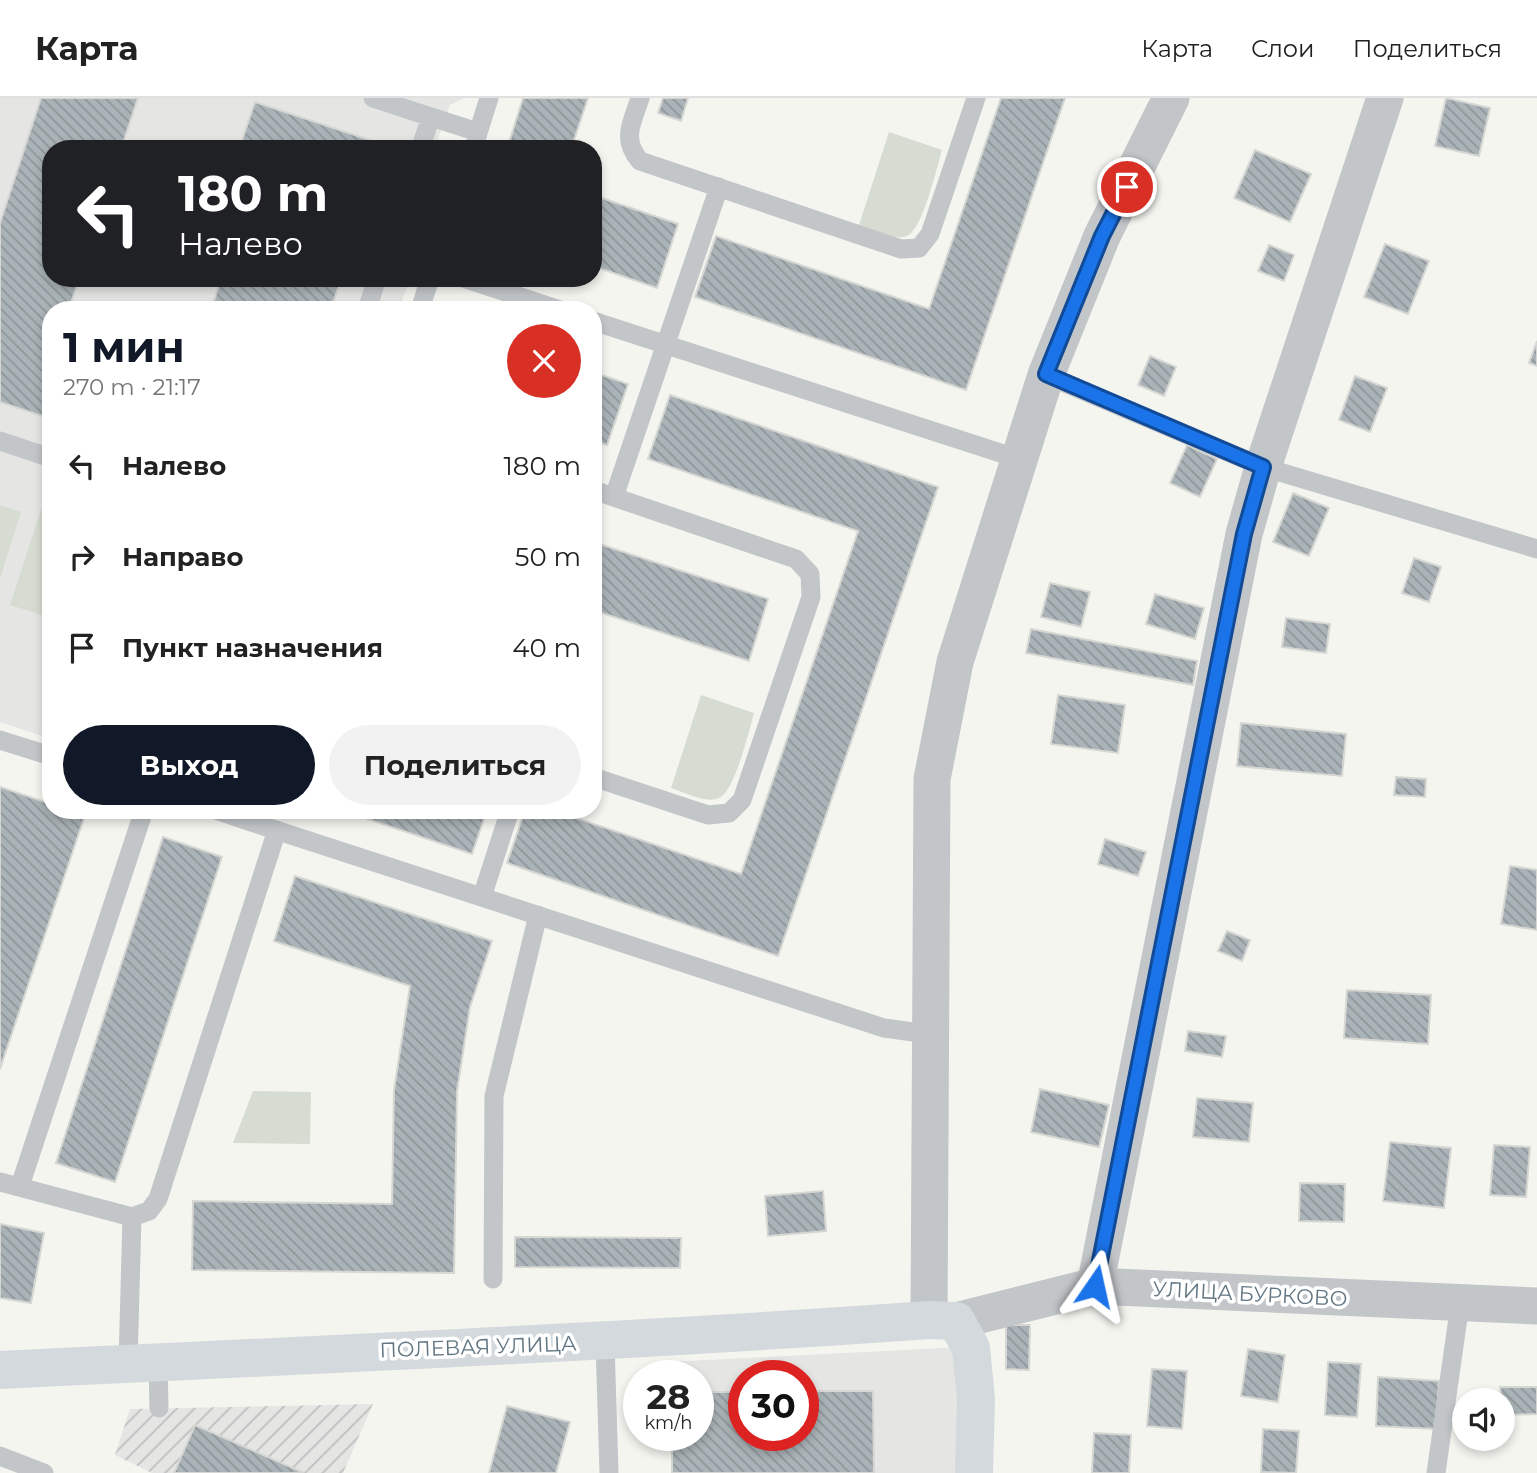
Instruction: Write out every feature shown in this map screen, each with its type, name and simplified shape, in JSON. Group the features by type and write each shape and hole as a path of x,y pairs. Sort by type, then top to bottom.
{"street":[{"path":"974,1473 976,1399 971,1348 942,1320 928,1034 932,779 940,726 955,662 1046,374 1102,236 1171,98"},
{"path":"1095,1286 1244,534 1263,467 1385,98"},
{"name":"УЛИЦА БУРКОВО","path":"942,1320 1095,1286 1537,1306"},
{"name":"ПОЛЕВАЯ УЛИЦА","path":"0,1370 605,1342 942,1320"}],"lane":[{"path":"373,98 431,117 476,140 489,98"},
{"path":"640,98 629,132 630,149 640,161 901,249 919,248 930,234 976,98"},
{"path":"423,140 431,117"},
{"path":"614,497 719,187"},
{"path":"490,287 533,301"},
{"path":"602,324 1019,459"},
{"path":"1046,374 1263,467 1537,549"},
{"path":"0,441 42,454"},
{"path":"602,493 796,559 810,574 811,597 742,800 729,814 708,816 602,780"},
{"path":"0,740 42,753"},
{"path":"20,1186 141,819"},
{"path":"258,819 277,830 884,1028 928,1034"},
{"path":"482,897 507,819"},
{"path":"0,1182 132,1217 149,1211 158,1199 277,830"},
{"path":"493,1279 494,1096 538,915"},
{"path":"132,1217 143,1363 159,1408"},
{"path":"1436,1473 1460,1304"},
{"path":"605,1342 609,1473"},
{"path":"0,1456 44,1473"}],"shaded area":[{"path":"0,98 465,98 450,105 439,140 42,140 42,287 407,287 402,301 42,301 42,736 0,722"},
{"path":"889,132 942,150 919,222 907,236 901,237 889,236 859,225"},
{"path":"0,505 21,512 0,579"},
{"path":"42,507 42,615 10,605"},
{"path":"701,695 754,713 741,760 731,784 719,798 707,800 671,788"},
{"path":"253,1091 311,1092 310,1144 233,1143"},
{"path":"962,1347 963,1473 672,1473 687,1451 714,1451 714,1360 705,1360"},
{"path":"373,1404 343,1473 152,1473 115,1455 130,1409"}],"building":[{"path":"41,98 138,98 124,140 42,140 42,287 76,287 72,301 42,301 42,416 0,402 0,223"},
{"path":"523,98 588,98 574,140 510,140"},
{"path":"663,98 688,98 681,121 658,113"},
{"path":"1001,98 1065,98 966,390 695,297 716,236 929,309"},
{"path":"1446,98 1490,108 1479,156 1435,146"},
{"path":"255,102 370,140 242,140"},
{"path":"1255,150 1311,174 1290,222 1234,198"},
{"path":"602,198 678,224 657,288 602,269"},
{"path":"1385,244 1429,261 1408,314 1364,297"},
{"path":"1269,245 1294,255 1284,281 1258,271"},
{"path":"218,287 338,287 334,301 214,301"},
{"path":"1537,341 1537,366 1529,363"},
{"path":"1150,356 1176,367 1164,396 1138,385"},
{"path":"602,375 628,384 607,445 602,444"},
{"path":"1355,376 1387,388 1370,432 1339,420"},
{"path":"670,395 938,487 778,956 507,863 522,819 579,819 741,874 858,531 648,459"},
{"path":"1187,445 1217,459 1200,497 1170,483"},
{"path":"1293,493 1329,508 1309,556 1273,542"},
{"path":"602,545 768,599 749,661 602,613"},
{"path":"1414,558 1441,567 1429,602 1402,593"},
{"path":"1050,583 1090,592 1081,627 1041,617"},
{"path":"1155,594 1204,608 1195,639 1146,624"},
{"path":"1286,618 1330,624 1326,653 1282,647"},
{"path":"1031,629 1197,661 1193,685 1026,653"},
{"path":"1058,695 1125,705 1118,753 1051,744"},
{"path":"1241,723 1346,734 1342,776 1237,766"},
{"path":"1396,777 1426,779 1425,797 1394,795"},
{"path":"0,787 42,801 42,819 84,819 0,1069"},
{"path":"368,819 484,819 472,854"},
{"path":"163,837 222,857 115,1182 56,1163"},
{"path":"1105,839 1146,852 1138,876 1098,864"},
{"path":"1510,866 1537,870 1537,930 1501,924"},
{"path":"295,876 492,941 470,1007 457,1091 454,1273 192,1270 193,1201 392,1204 394,1090 410,986 274,941"},
{"path":"1227,931 1250,940 1242,961 1218,951"},
{"path":"1347,990 1431,995 1428,1044 1344,1038"},
{"path":"1188,1031 1226,1036 1222,1057 1185,1051"},
{"path":"1040,1089 1109,1105 1099,1147 1031,1132"},
{"path":"1197,1098 1253,1103 1249,1142 1193,1137"},
{"path":"1390,1142 1451,1148 1444,1208 1383,1201"},
{"path":"1494,1145 1530,1147 1526,1197 1490,1195"},
{"path":"1300,1183 1345,1184 1344,1222 1299,1221"},
{"path":"823,1191 826,1231 768,1236 765,1196"},
{"path":"0,1224 44,1233 31,1303 0,1298"},
{"path":"515,1237 681,1238 680,1268 515,1267"},
{"path":"1006,1325 1030,1325 1029,1370 1006,1369"},
{"path":"1248,1349 1285,1355 1278,1402 1241,1396"},
{"path":"1328,1362 1361,1364 1357,1417 1325,1415"},
{"path":"1152,1369 1187,1371 1182,1429 1147,1426"},
{"path":"1378,1377 1439,1381 1436,1429 1376,1426"},
{"path":"1537,1387 1537,1414 1515,1415 1515,1388 1500,1388"},
{"path":"819,1391 873,1391 874,1473 672,1473 672,1451 714,1451 714,1392 728,1392 728,1451 819,1451"},
{"path":"507,1406 570,1422 556,1473 489,1473"},
{"path":"195,1425 304,1473 174,1473"},
{"path":"1263,1429 1299,1431 1296,1473 1261,1472"},
{"path":"1094,1433 1131,1435 1129,1473 1092,1473"}],"route":[{"path":"1095,1286 1244,534 1263,467 1046,374 1102,236 1127,187"}]}
